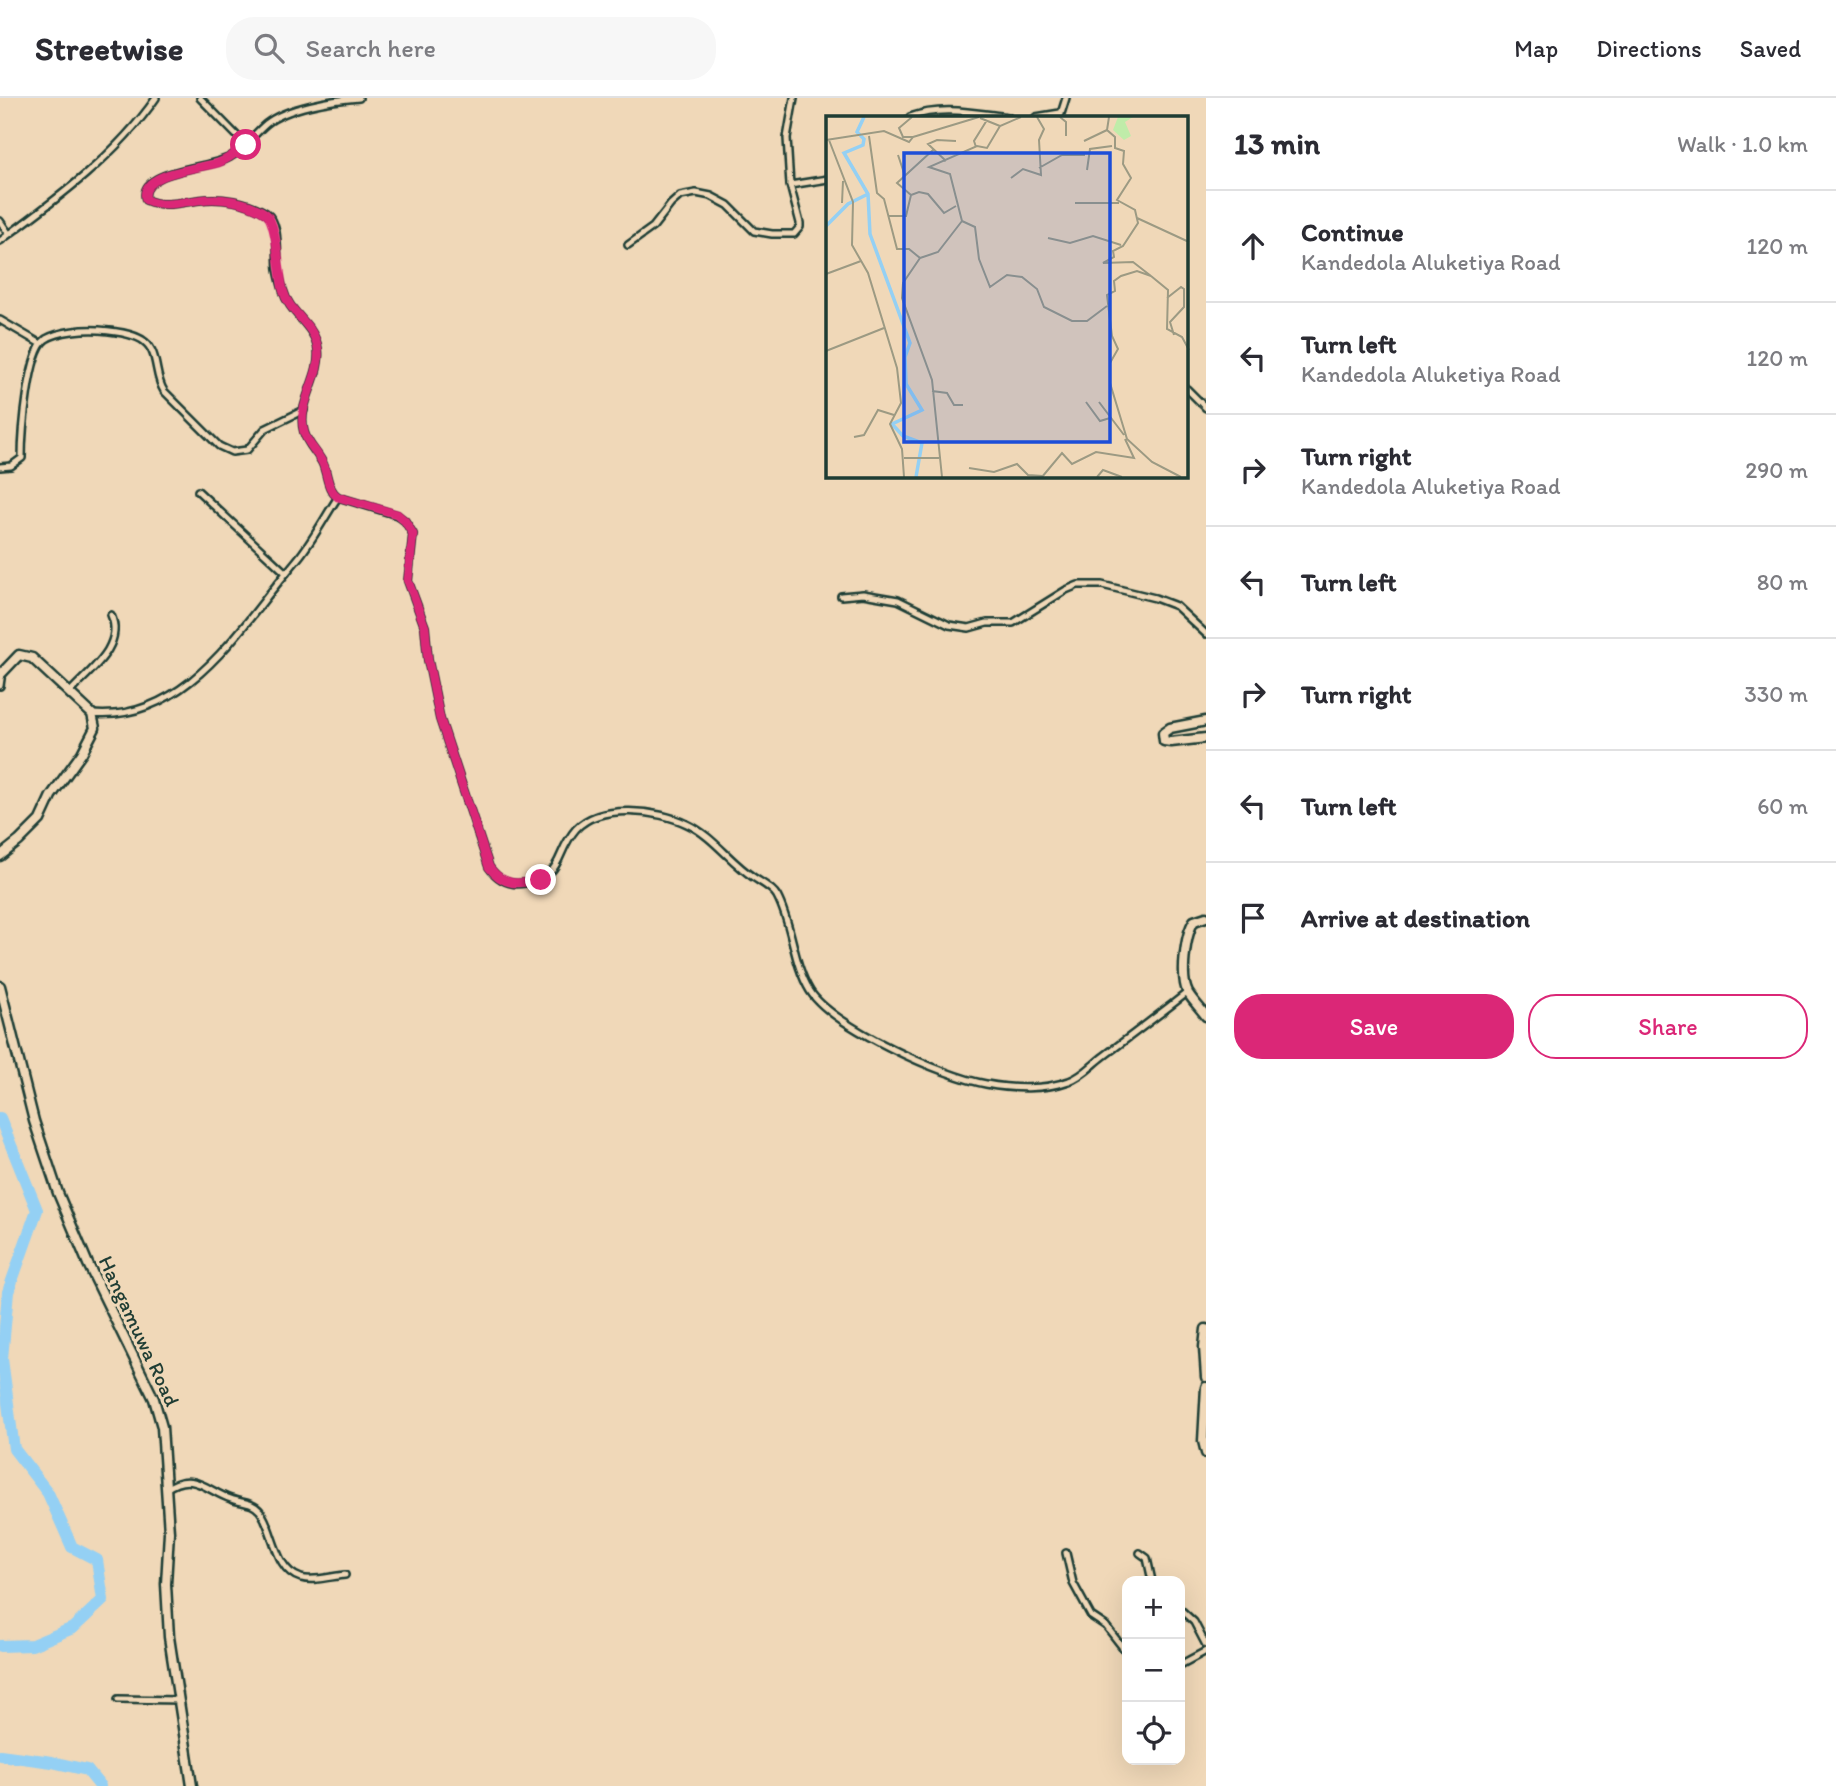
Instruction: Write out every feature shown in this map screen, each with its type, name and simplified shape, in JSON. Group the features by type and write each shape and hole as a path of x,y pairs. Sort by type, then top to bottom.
{"street":[{"path":"0,241 114,149 137,126 156,98"},
{"path":"200,98 246,145"},
{"path":"359,98 336,100 290,112 267,123 229,158 159,177 149,183 146,200 168,205 202,199 246,204 272,220 278,271 285,296 291,309 317,339 319,351 318,366 304,410 304,435 322,462 331,492 338,497 397,514 413,534 408,581 425,627 428,660 440,719 489,867 495,876 516,885 541,880 550,874 576,830 605,814 636,812 673,818 688,824 713,840 743,870 776,893 794,957 808,989 818,1002 879,1042 940,1069 985,1084 1044,1088 1072,1080 1188,992"},
{"path":"628,245 653,227 680,196 696,193 711,196 728,205 754,230 772,234 794,234 800,228 800,223 790,185 788,138 794,98"},
{"path":"1060,115 1066,98"},
{"path":"913,116 926,111 999,116"},
{"path":"790,185 826,179"},
{"path":"0,221 9,234"},
{"path":"0,320 41,344"},
{"path":"0,467 11,466 22,458 23,420 35,359 41,344 55,336 90,329 144,340 152,350 158,383 164,391 219,446 233,452 247,450 265,429 304,410"},
{"path":"1188,390 1206,408"},
{"path":"198,491 286,573"},
{"path":"92,714 124,712 153,705 198,677 226,649 302,554 338,497"},
{"path":"841,596 863,594 898,600 950,625 969,628 987,623 1013,623 1066,590 1078,585 1102,585 1176,606 1206,634"},
{"path":"70,692 108,652 116,625 111,615"},
{"path":"0,686 1,673 19,655 32,658 92,714 94,728 82,752 51,796 40,820 0,856"},
{"path":"1206,721 1163,733 1164,741 1171,742 1206,738"},
{"path":"1206,917 1194,921 1189,928 1184,973 1188,992 1206,1016"},
{"name":"Hangamuwa Road","path":"0,986 34,1121 58,1193 88,1264 154,1399 162,1427 169,1637 192,1786"},
{"path":"1206,1329 1206,1377"},
{"path":"1206,1387 1203,1441 1206,1452"},
{"path":"166,1489 173,1483 194,1482 203,1484 228,1499 254,1505 269,1524 274,1549 292,1573 302,1578 345,1575"},
{"path":"1066,1553 1073,1583 1091,1616 1106,1626 1122,1647"},
{"path":"1140,1553 1147,1558 1151,1576"},
{"path":"1185,1614 1194,1622 1206,1645"},
{"path":"1185,1662 1206,1651"},
{"path":"118,1699 179,1700"}],"waterway":[{"path":"0,1118 37,1210 8,1292 2,1359 14,1449 48,1493 72,1547 97,1560 103,1600 73,1628 32,1645 0,1646"},
{"path":"0,1755 87,1770 100,1786"}],"route":[{"path":"246,145 218,163 159,177 149,183 146,200 168,205 218,199 246,204 272,220 278,271 285,296 291,309 317,339 319,351 318,366 304,410 304,435 322,462 331,492 338,497 397,514 413,534 408,581 425,627 428,660 440,719 489,867 495,876 516,885 541,880"}]}
